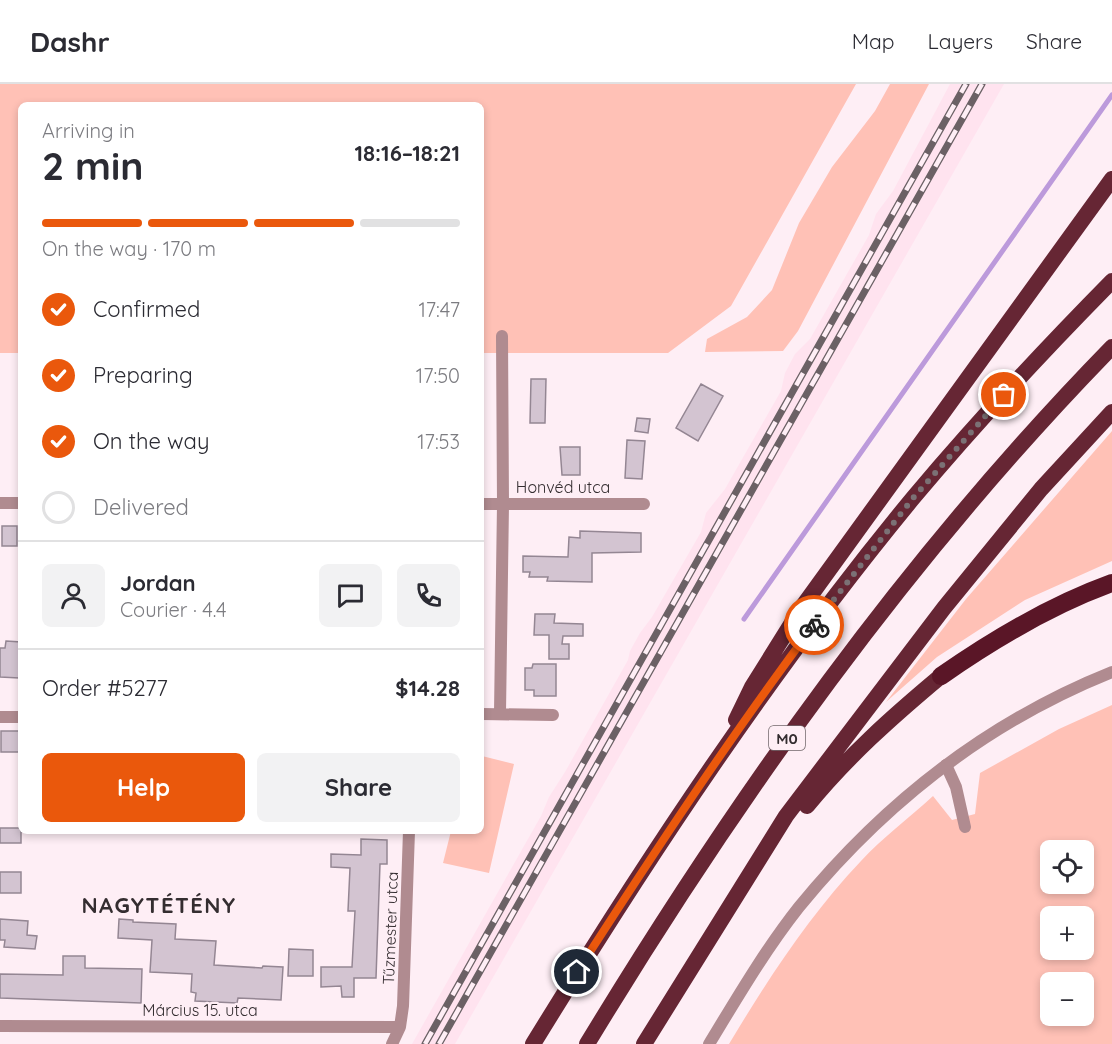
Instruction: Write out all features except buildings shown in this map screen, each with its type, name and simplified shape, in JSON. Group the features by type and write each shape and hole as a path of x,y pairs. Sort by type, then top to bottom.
{"highway":[{"path":"714,763 752,687 800,610 1112,179"},
{"name":"M0","path":"533,1044 646,863 714,763 796,650 914,497 1043,352 1112,281"},
{"name":"M0","path":"587,1044 682,892 764,770 857,645 968,506 1076,383 1112,347"},
{"path":"644,1044 786,816 944,608 1041,489 1112,412"},
{"path":"736,893 836,771 892,717 941,676 988,643 1112,583"}],"street":[{"path":"500,713 503,504 502,336"},
{"path":"0,503 18,503"},
{"name":"Honvéd utca","path":"484,504 644,504"},
{"path":"709,1044 782,930 830,871 884,818 978,740 1052,698 1112,672"},
{"path":"484,714 553,715"},
{"path":"0,717 18,717"},
{"path":"946,765 956,787 965,828"},
{"name":"Tűzmester utca","path":"392,1044 400,1027 403,1006 410,834"},
{"name":"Március 15. utca","path":"0,1026 400,1027"}],"shaded area":[{"path":"0,84 856,84 731,306 668,353 484,353 484,102 18,102 18,353 0,353"},
{"path":"890,84 929,84 798,331 783,351 705,352 707,339 747,317 772,290 799,223 832,167 875,111"},
{"path":"950,84 1004,84 455,1044 412,1044 628,660 630,651 640,633 652,617 701,532 706,513 725,489 781,391 785,373 795,354 810,339 869,235 876,214 893,191"},
{"path":"1112,431 1112,561 1025,600 937,657 886,702 966,599"},
{"path":"1112,705 1112,1044 729,1044 774,972 807,926 861,861 933,796 952,820 975,814 980,773 1059,729"},
{"path":"484,756 514,764 489,873 443,863 450,834 484,834"}],"waterway":[{"path":"744,619 1112,95"}],"railway":[{"path":"425,1044 966,84"},
{"path":"439,1044 982,84"}],"way so far":[{"path":"814,625 914,497 1004,395"}],"district":[{"name":"NAGYTÉTÉNY","path":"159,905"}],"route":[{"path":"577,972 646,863 814,625"}]}
